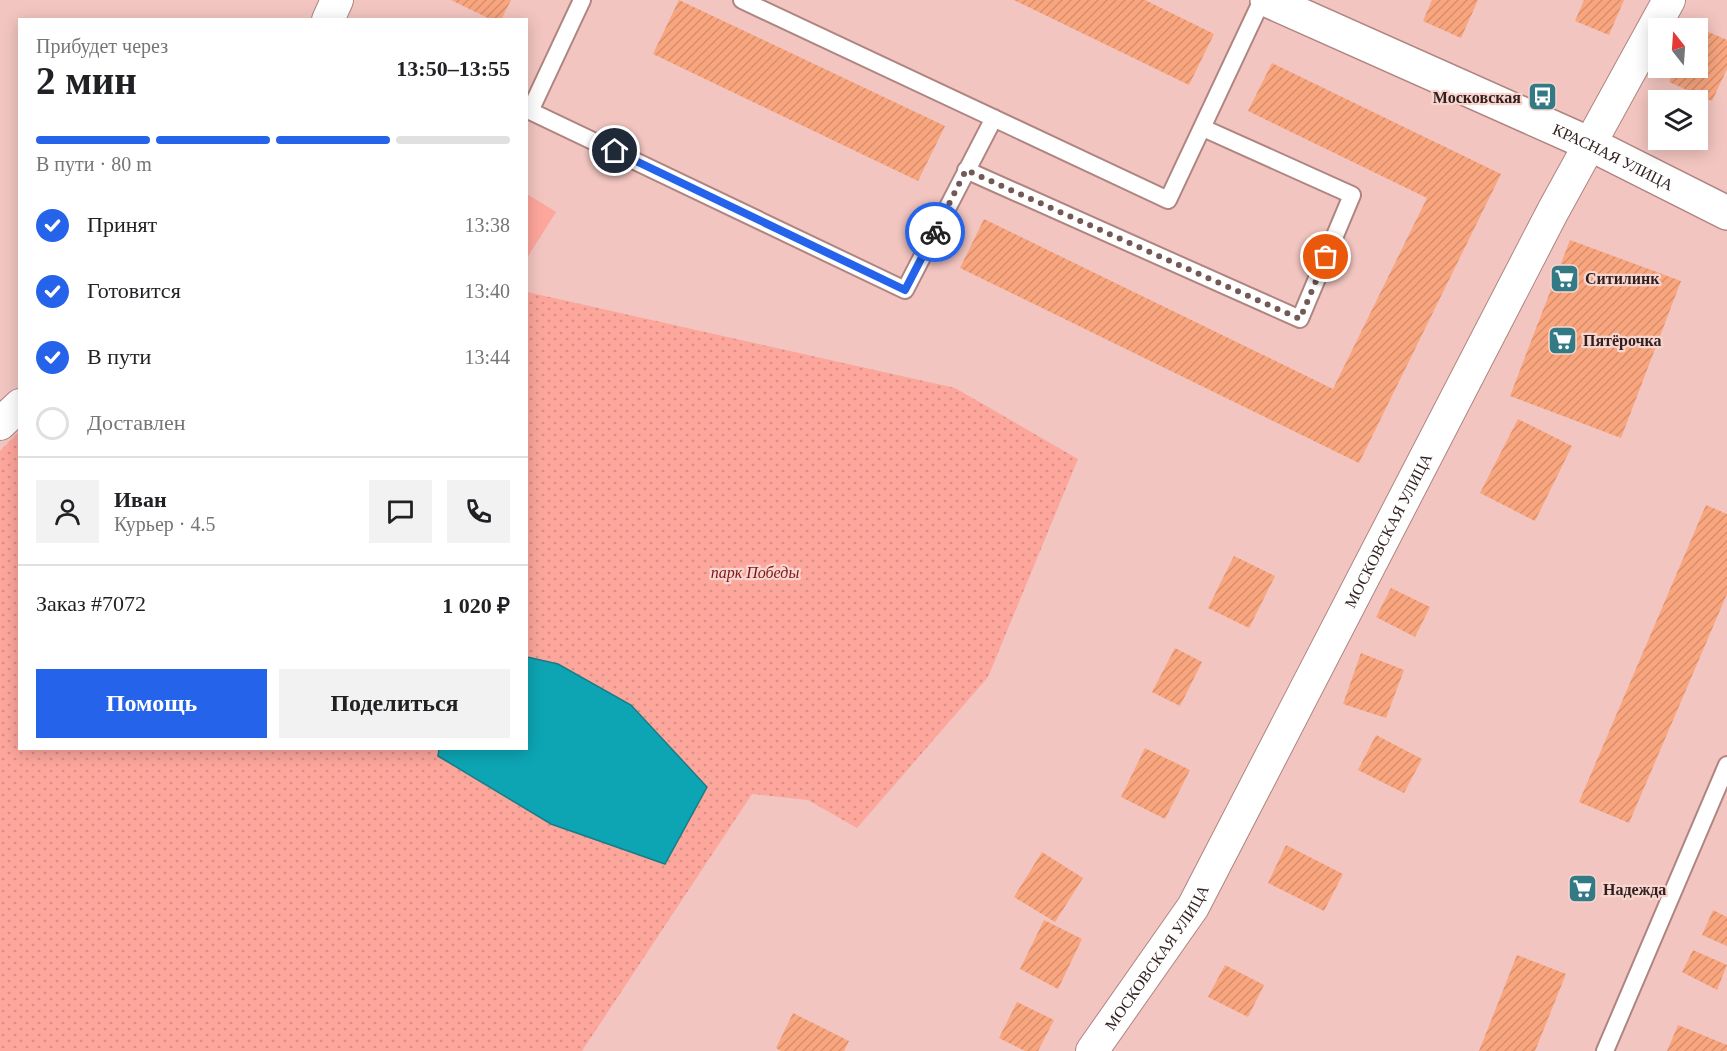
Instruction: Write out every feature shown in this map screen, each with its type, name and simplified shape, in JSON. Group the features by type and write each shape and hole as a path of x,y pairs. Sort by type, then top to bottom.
{"street":[{"path":"329,18 337,0"},
{"name":"КРАСНАЯ УЛИЦА","path":"1268,0 1590,144 1727,213"},
{"name":"МОСКОВСКАЯ УЛИЦА","path":"1092,1051 1193,907 1553,211 1669,0"},
{"path":"0,424 18,407"}],"lane":[{"path":"582,0 530,111 905,290 994,118"},
{"path":"742,0 1168,200 1262,0"},
{"path":"966,170 1300,319 1352,195 1203,128"},
{"path":"1605,1051 1727,765"}],"green space":[{"path":"528,195 556,212 528,256"},
{"name":"парк Победы","path":"528,292 955,388 1078,459 988,677 857,828 808,800 752,794 582,1051 0,1051 0,451 18,433 18,750 528,750"}],"water":[{"path":"528,657 558,664 631,705 707,787 665,864 551,824 438,756 439,750 528,750"}],"building":[{"path":"451,0 511,0 502,18 488,18"},
{"path":"679,0 945,126 918,181 653,54"},
{"path":"1014,0 1145,0 1214,34 1189,85"},
{"path":"1432,0 1478,0 1461,38 1423,21"},
{"path":"1584,0 1624,0 1609,35 1575,21"},
{"path":"1708,32 1727,40 1727,69 1712,101 1708,99 1708,90 1687,90 1669,82 1671,78 1708,78"},
{"path":"1272,63 1501,174 1359,463 960,268 984,219 1333,389 1427,198 1248,111"},
{"path":"1570,240 1681,281 1621,438 1510,396"},
{"path":"1518,419 1572,446 1535,521 1480,493"},
{"path":"1706,505 1727,514 1727,594 1629,823 1579,802"},
{"path":"1234,556 1275,576 1249,628 1208,608"},
{"path":"1391,588 1430,607 1415,637 1376,617"},
{"path":"1175,648 1202,662 1180,706 1152,692"},
{"path":"1361,653 1404,670 1386,718 1343,704"},
{"path":"1376,735 1422,759 1404,793 1358,770"},
{"path":"1145,748 1190,770 1165,819 1121,797"},
{"path":"1286,845 1343,874 1324,911 1268,883"},
{"path":"1042,852 1083,878 1055,922 1014,897"},
{"path":"1713,910 1727,917 1727,946 1702,935"},
{"path":"1044,920 1082,939 1058,989 1020,969"},
{"path":"1693,950 1727,965 1717,990 1682,972"},
{"path":"1517,955 1566,974 1535,1051 1479,1051"},
{"path":"1225,965 1264,985 1248,1017 1208,997"},
{"path":"1017,1002 1054,1020 1038,1051 1025,1051 999,1038"},
{"path":"793,1013 849,1041 844,1051 781,1051 776,1048"},
{"path":"1678,1025 1727,1045 1727,1051 1667,1051"}],"way so far":[{"path":"935,232 966,170 1300,319 1326,257"}],"place":[{"name":"Московская","path":"1542,97"},
{"name":"Ситилинк","path":"1564,278"},
{"name":"Пятёрочка","path":"1562,340"},
{"name":"Надежда","path":"1582,889"}],"route":[{"path":"615,151 905,290 935,232"}]}
